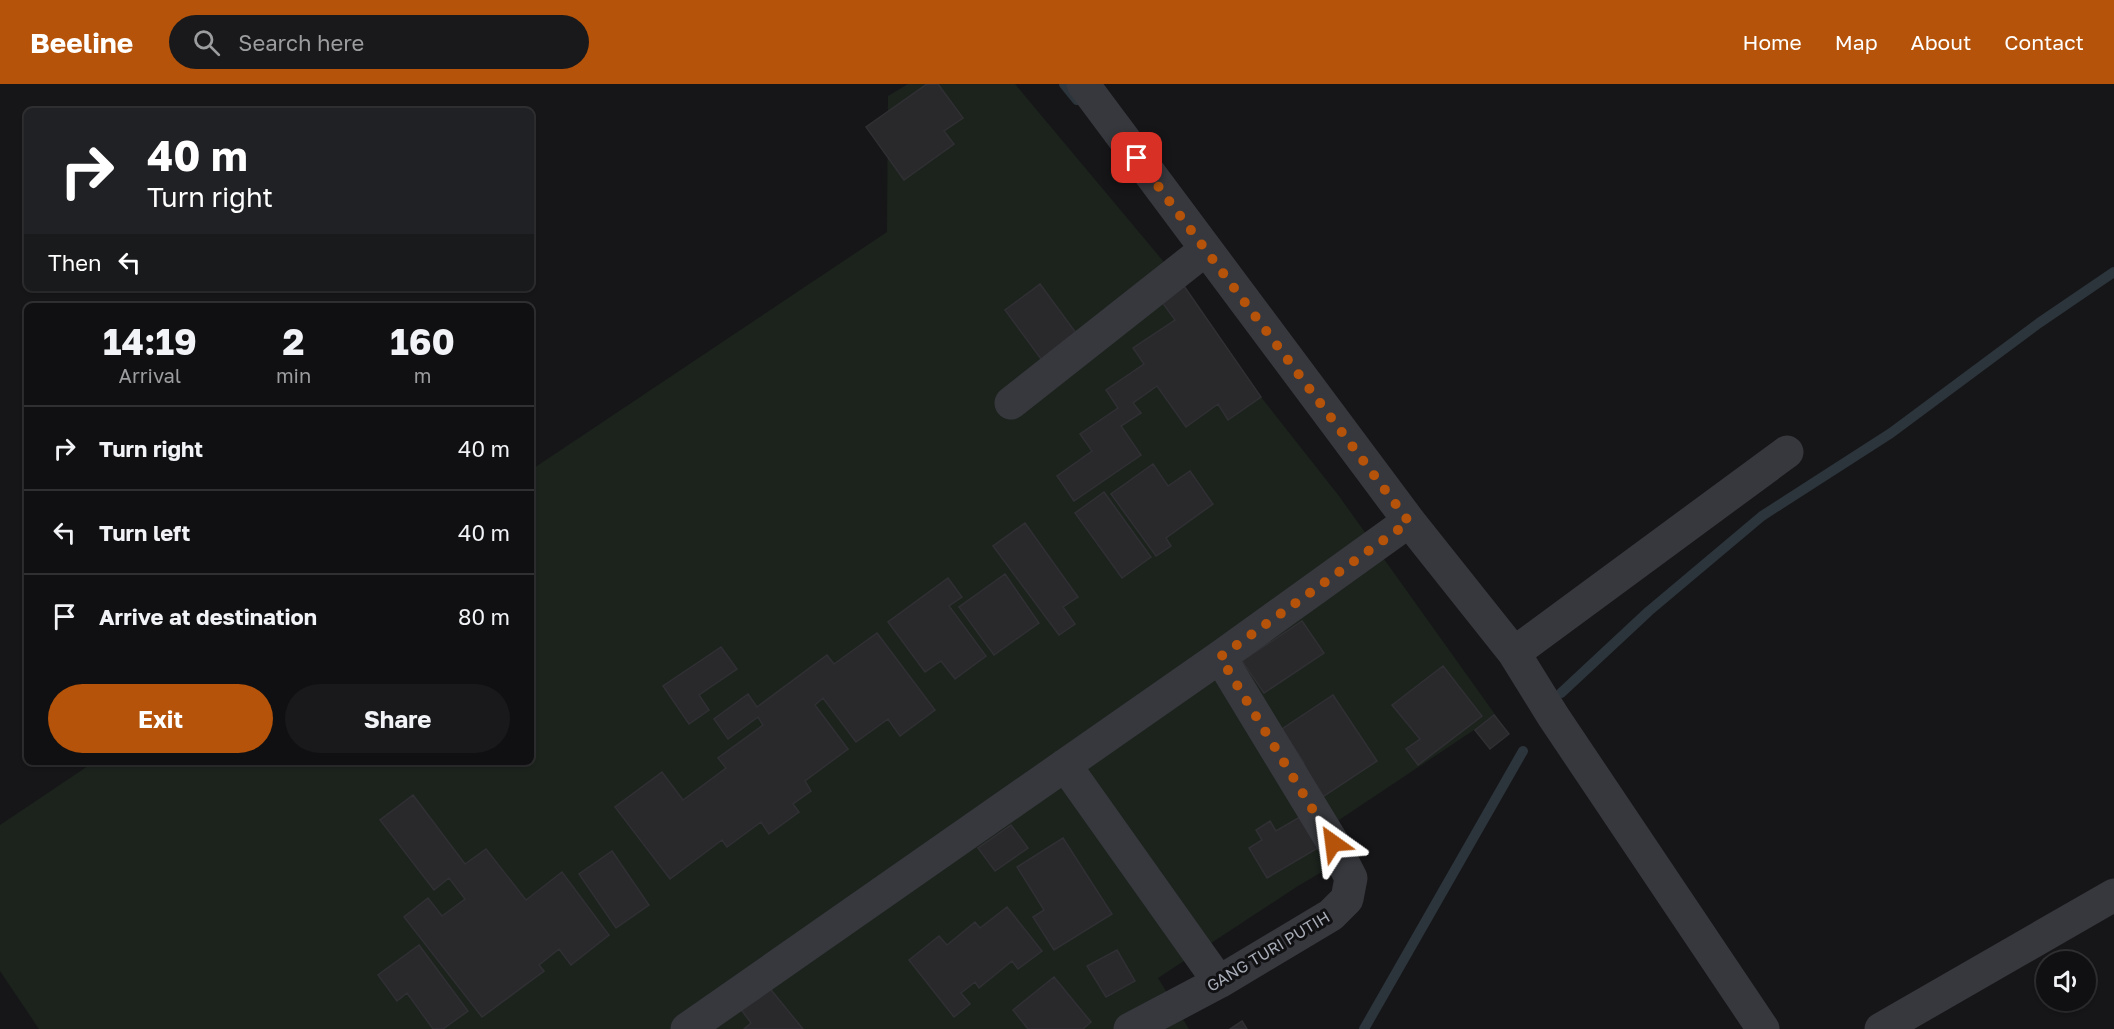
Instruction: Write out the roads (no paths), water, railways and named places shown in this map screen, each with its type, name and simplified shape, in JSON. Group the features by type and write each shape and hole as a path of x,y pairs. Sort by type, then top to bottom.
{"street":[{"path":"1083,84 1409,522 1514,653 1553,716 1763,1029"},
{"path":"1011,403 1205,250"},
{"path":"1514,653 1787,452"},
{"path":"687,1029 1220,657 1409,522"},
{"name":"GANG TURI PUTIH","path":"1130,1029 1219,981 1331,915 1347,899 1351,878 1333,843 1220,657"},
{"path":"1065,765 1219,981"},
{"path":"1881,1029 2114,895"}],"waterway":[{"path":"1064,84 1077,100"},
{"path":"1561,693 1649,611 1762,516 1891,433 2039,323 2114,272"},
{"path":"1364,1029 1523,751"}]}
